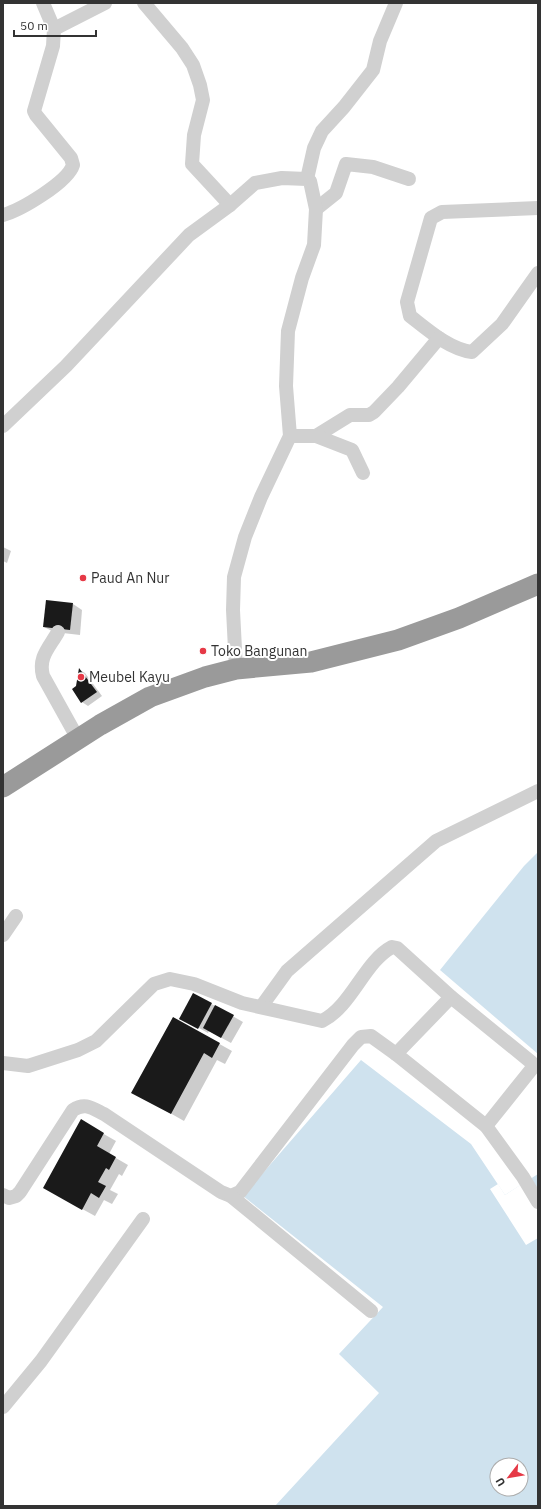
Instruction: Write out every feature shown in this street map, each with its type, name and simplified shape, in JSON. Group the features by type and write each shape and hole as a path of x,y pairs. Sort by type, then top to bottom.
{"highway":[{"path":"3,787 100,725 150,697 205,677 236,669 311,662 398,640 459,618 538,584"}],"street":[{"path":"3,214 28,205 67,174 74,165 71,158 34,111 53,46 54,29 43,3"},
{"path":"54,29 106,3"},
{"path":"144,3 182,48 193,65 202,100 194,135 192,164 230,205"},
{"path":"307,179 314,148 322,131 344,107 373,70 380,41 396,3"},
{"path":"316,209 336,193 346,164 373,167 409,179"},
{"path":"3,426 66,366 189,234 230,205 255,183 282,178 307,179 312,185 316,209 314,245 302,278 288,331 286,386 290,436 261,497 245,537 234,577 233,610 236,669"},
{"path":"538,208 442,212 431,218 407,302 410,316 439,338 464,351 472,352 502,324 538,273"},
{"path":"316,436 350,415 368,415 374,412 398,387 439,338"},
{"path":"290,436 316,436 352,450 363,473"},
{"path":"58,632 43,656 41,667 43,676 78,740"},
{"path":"261,1007 287,971 436,841 538,791"},
{"path":"3,935 16,916"},
{"path":"3,1063 28,1066 70,1053 96,1041 154,984 161,980 170,979 194,984 242,1003 322,1021 334,1014 381,955 392,947 397,948 451,997 534,1066 486,1126"},
{"path":"396,1054 451,997"},
{"path":"231,1196 240,1192 353,1045 361,1037 371,1036 396,1054 486,1126 524,1177 538,1202"},
{"path":"3,1195 9,1198 16,1196 20,1192 73,1110 80,1106 87,1106 104,1114 221,1192 231,1196 371,1311"},
{"path":"3,1406 41,1361 143,1219"}],"water":[{"path":"538,852 538,1054 440,970 524,866"},
{"path":"361,1060 471,1144 505,1195 538,1174 538,1506 275,1506 379,1393 339,1354 383,1307 243,1196"}],"pier":[{"path":"531,1178 538,1189 538,1238 526,1245 490,1189 498,1184 505,1195"}],"building":[{"path":"46,600 73,603 70,630 43,627"},
{"name":"Meubel Kayu","path":"79,668 97,692 81,703 72,689 76,686"},
{"path":"193,993 212,1003 198,1029 179,1019"},
{"path":"215,1005 234,1015 221,1038 203,1028"},
{"path":"173,1017 220,1043 212,1058 204,1053 171,1114 131,1093"},
{"path":"81,1119 104,1133 97,1146 116,1157 109,1170 106,1168 98,1182 106,1186 99,1198 91,1193 82,1210 43,1188"}],"place":[{"name":"Paud An Nur","path":"83,578"},
{"name":"Toko Bangunan","path":"203,651"},
{"name":"Meubel Kayu","path":"81,677"}]}
